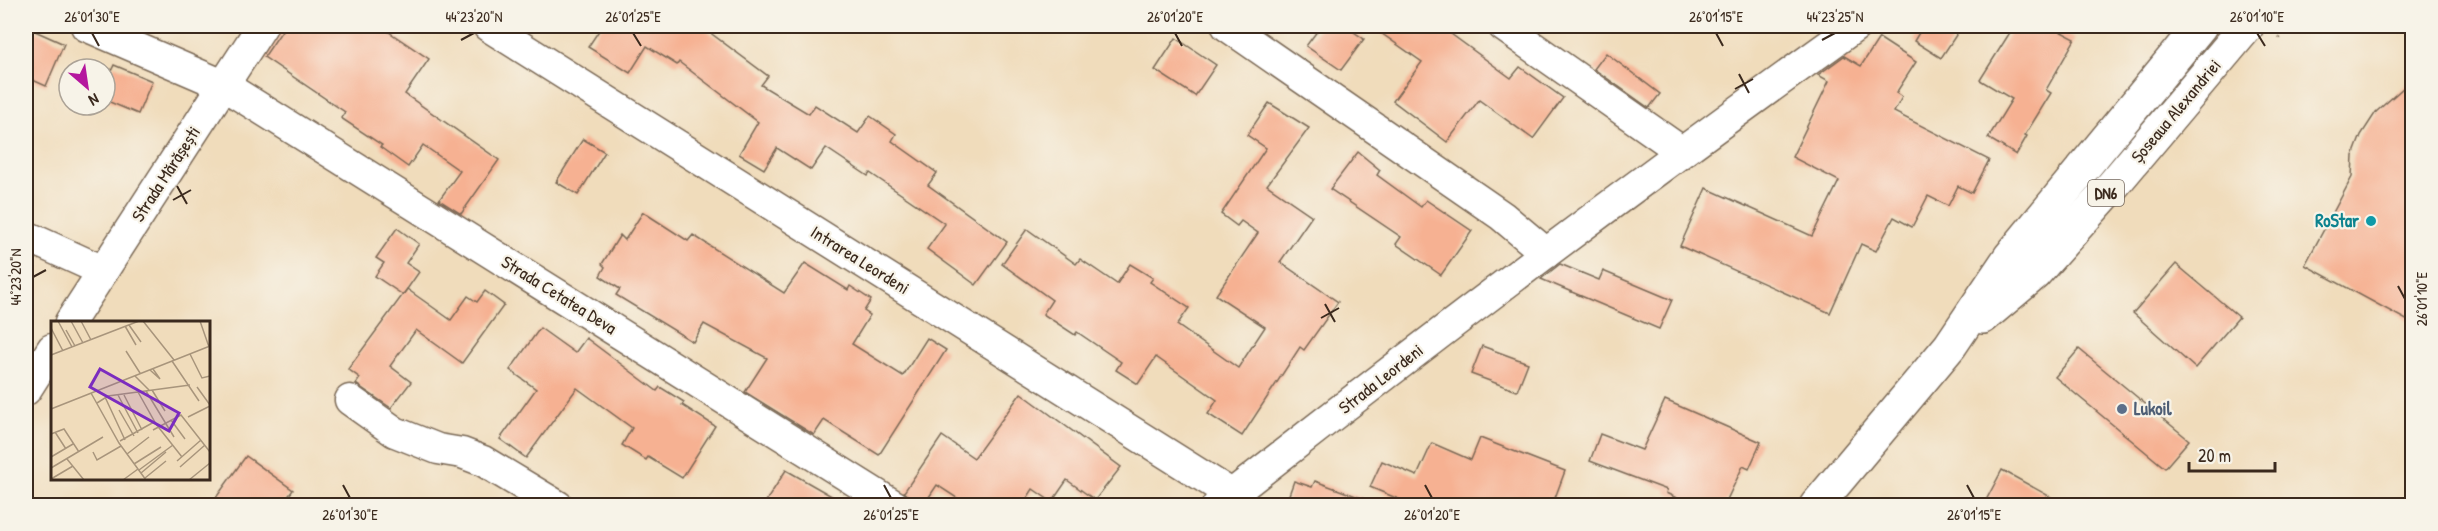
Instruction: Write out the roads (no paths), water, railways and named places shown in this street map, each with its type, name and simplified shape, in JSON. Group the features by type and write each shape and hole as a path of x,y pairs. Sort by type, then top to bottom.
{"main road":[{"name":"Șoseaua Alexandriei","path":"1816,506 1950,346 2010,257 2200,26"},
{"name":"Șoseaua Alexandriei","path":"1950,346 2034,274 2108,191 2247,26"}],"street":[{"name":"Strada Cetatea Deva","path":"86,26 223,85 895,506"},
{"name":"Strada Mărășești","path":"71,321 262,26"},
{"name":"Intrarea Leordeni","path":"488,26 1224,500"},
{"path":"1227,26 1502,216 1546,253"},
{"path":"1503,26 1681,151"},
{"name":"Strada Leordeni","path":"1224,500 1681,151 1856,26"},
{"path":"26,236 104,271"},
{"path":"26,390 51,351"},
{"path":"350,400 395,432 413,441 438,449 462,453 483,462 558,506"}],"place":[{"name":"RoStar","path":"2371,221"},
{"name":"Lukoil","path":"2122,409"}]}
